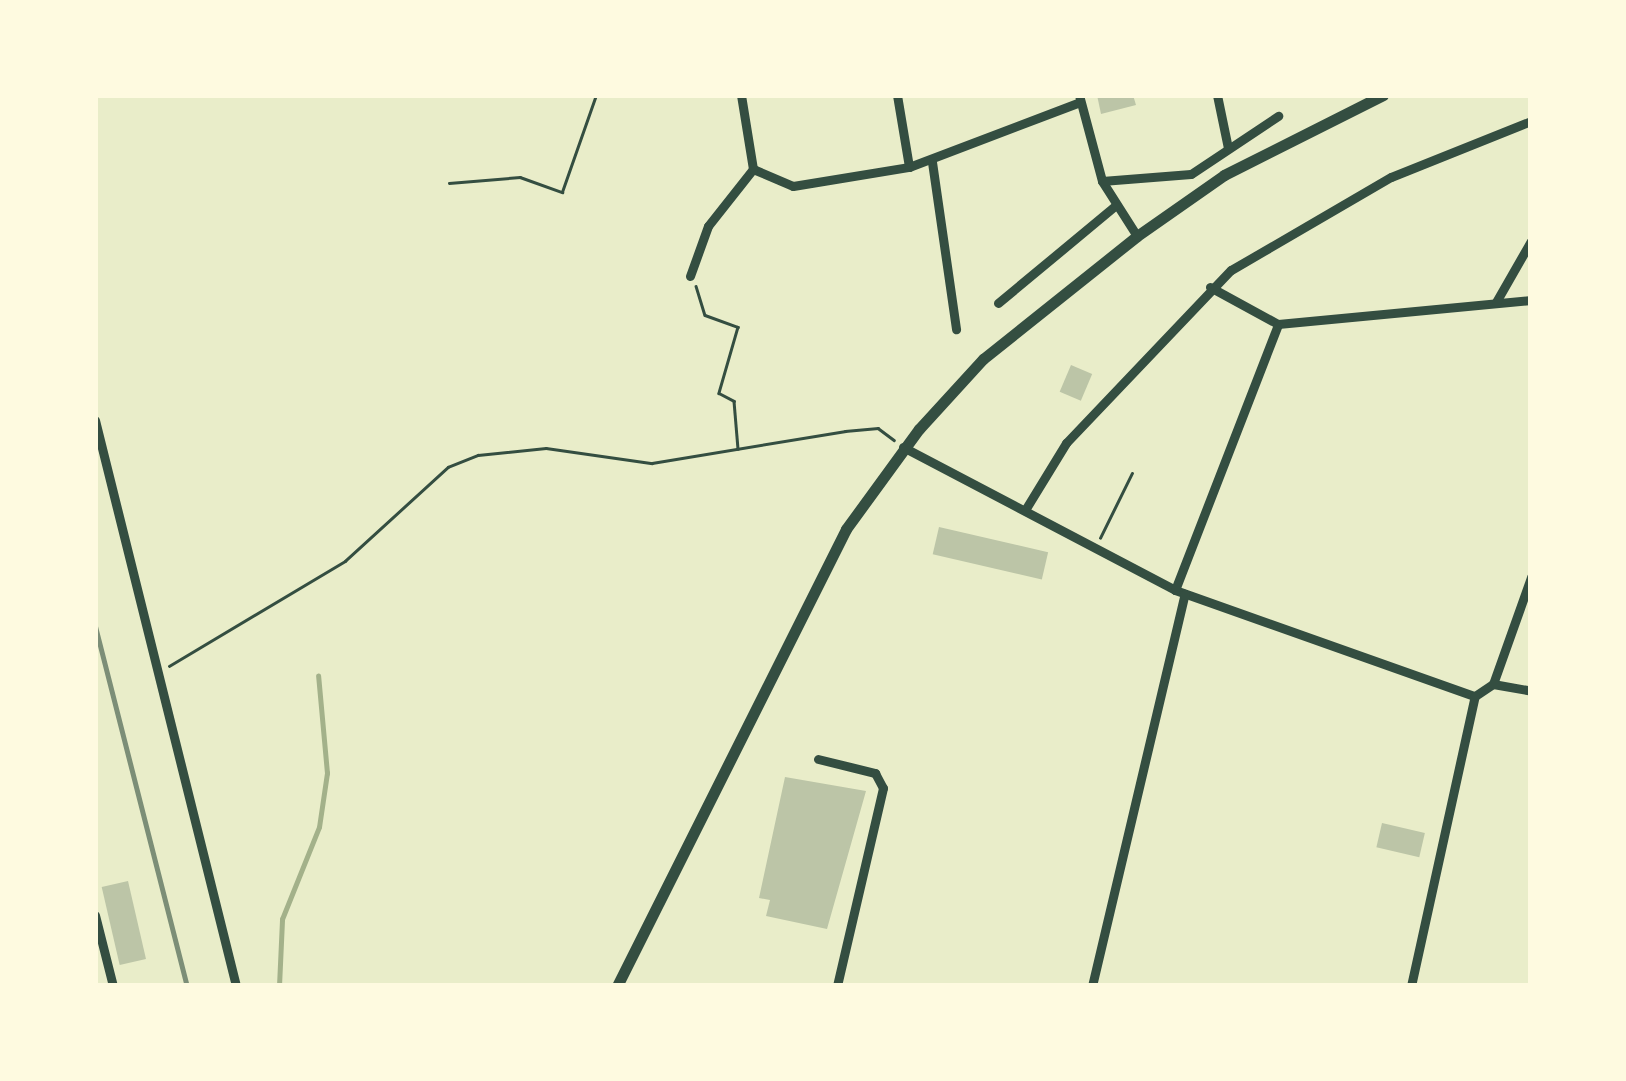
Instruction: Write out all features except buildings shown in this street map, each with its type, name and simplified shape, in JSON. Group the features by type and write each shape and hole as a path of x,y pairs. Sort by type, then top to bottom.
{"street":[{"path":"690,276 708,226 752,169 741,95"},
{"path":"897,95 910,167"},
{"path":"1217,95 1228,148"},
{"path":"616,986 846,529 904,446 983,359 1136,236 1224,175 1382,95"},
{"path":"752,169 792,186 910,167 932,162 1080,98 1102,181 1136,236"},
{"path":"1102,181 1191,174 1278,116"},
{"path":"1025,510 1066,443 1210,288 1392,177 1531,120"},
{"path":"932,162 956,329"},
{"path":"998,303 1115,206"},
{"path":"1496,302 1531,242"},
{"path":"1210,288 1278,324 1531,300"},
{"path":"1092,986 1180,592 1278,324"},
{"path":"95,420 236,986"},
{"path":"904,446 1180,592 1475,696"},
{"path":"1411,986 1475,696 1493,684 1531,577"},
{"path":"1493,684 1531,691"},
{"path":"818,759 876,774 883,788 837,986"},
{"path":"95,915 113,986"}],"path":[{"path":"448,183 520,176 562,192 596,95"},
{"path":"690,276 705,315 738,327 719,394 734,401 738,449"},
{"path":"176,664 377,537 448,466 510,449 652,463 878,428 904,446"},
{"path":"1095,548 1132,473"}],"waterway":[{"path":"279,986 282,919 319,827 327,773 318,675"}],"railway":[{"path":"95,626 187,986"}]}
